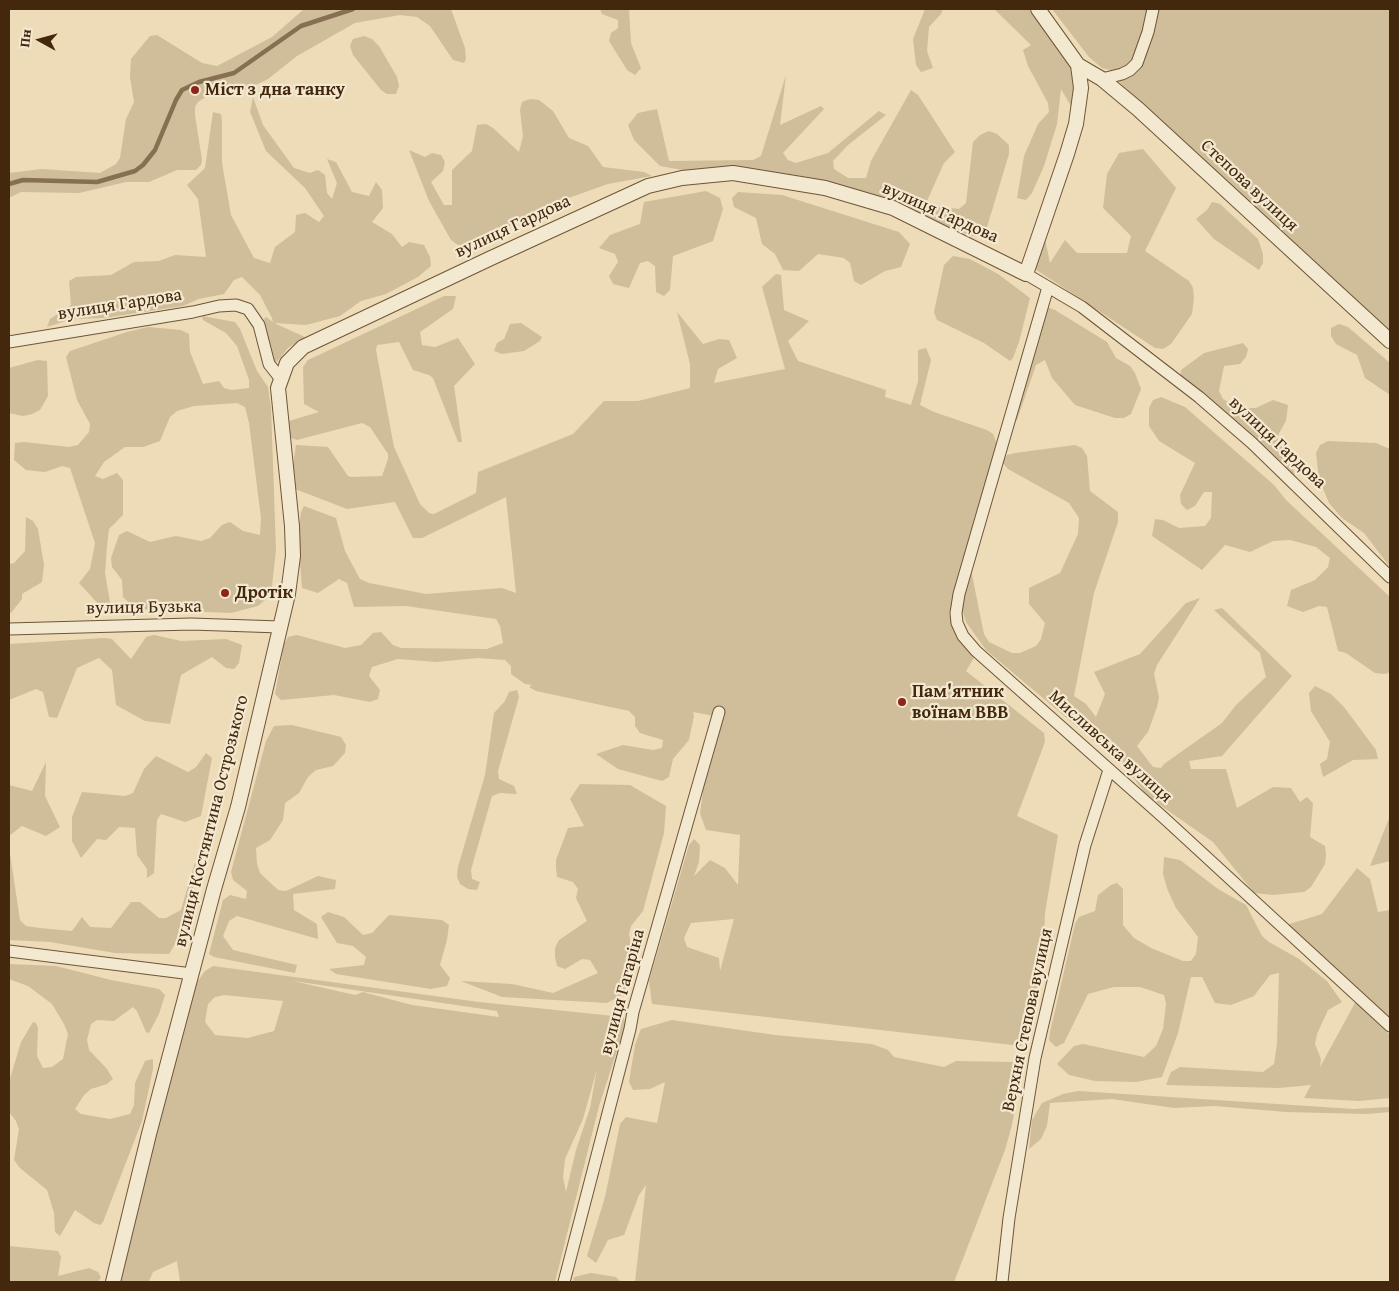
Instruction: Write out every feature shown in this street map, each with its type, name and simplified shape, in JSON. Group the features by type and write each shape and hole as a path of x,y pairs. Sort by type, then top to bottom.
{"street":[{"path":"1026,274 1076,124 1081,88 1078,65 1038,9"},
{"path":"1102,79 1122,74 1130,70 1137,63 1148,32 1153,9"},
{"name":"Степова вулиця","path":"1078,65 1102,79 1138,109 1390,341"},
{"name":"вулиця Гардова","path":"287,363 303,347 488,258 648,186 682,178 733,173 825,188 893,208 1026,274 1082,307 1199,397 1252,443 1390,577"},
{"name":"Мисливська вулиця","path":"1048,287 956,605 957,623 963,636 976,651 1390,1026"},
{"name":"вулиця Гардова","path":"9,342 193,312 219,306 236,305 248,309 259,325 269,364 280,378"},
{"name":"вулиця Костянтина Острозького","path":"113,1282 149,1134 238,807 288,594 293,556 292,526 278,388 280,378 287,363"},
{"name":"вулиця Бузька","path":"9,629 191,624 280,627"},
{"name":"вулиця Гагаріна","path":"564,1282 633,1012 720,712"},
{"name":"Верхня Степова вулиця","path":"1002,1282 1009,1218 1035,1058 1085,845 1109,770"},
{"path":"9,951 192,974"}],"shaded area":[{"path":"304,9 451,9 465,48 466,59 464,63 453,60 430,26 417,17 400,15 355,23 297,56 268,79 241,92 210,94 198,102 195,107 195,115 202,160 201,165 196,170 177,170 149,182 126,182 79,193 21,192 9,198 9,173 42,169 100,173 116,164 120,158 126,119 134,102 130,77 131,59 150,36 157,35 202,63 217,66 272,37"},
{"path":"600,9 629,9 631,43 641,68 635,75 627,70 609,41 611,33 618,28 618,20 602,14"},
{"path":"925,9 943,9 929,27 927,51 933,68 921,72 916,65 913,39"},
{"path":"994,9 1030,9 1062,49 1072,67 1076,85 1072,108 1061,89 1057,124 1044,166 1032,193 1026,200 1017,198 1024,156 1038,124 1049,112 1048,103 1028,66 1023,50 1031,45"},
{"path":"1052,9 1149,9 1142,36 1133,59 1123,69 1114,71 1102,68 1089,57"},
{"path":"1159,9 1390,9 1390,334 1118,81 1136,71"},
{"path":"364,36 372,39 379,46 397,77 399,86 396,94 387,94 381,90 353,55 350,46 353,39"},
{"path":"786,75 780,125 821,106 824,109 783,153 788,160 796,163 828,153 879,111 886,115 848,145 833,161 834,169 848,178 866,178 871,161 911,90 918,95 955,152 944,163 927,201 934,206 959,209 966,203 973,142 980,135 989,131 997,134 1009,145 1009,154 984,237 972,236 903,209 660,166 634,140 628,125 638,113 657,109 669,161 753,160 761,156"},
{"path":"253,97 263,125 294,168 310,173 318,170 325,175 327,193 332,199 337,183 327,159 336,162 352,192 369,196 376,182 382,190 383,208 372,222 392,234 402,247 409,242 424,245 430,257 431,266 418,277 386,294 361,301 340,316 306,325 274,323 305,337 288,348 276,363 271,358 264,319 266,317 273,322 272,318 260,295 242,277 234,280 224,294 199,299 183,306 104,318 72,319 47,327 50,319 71,305 69,281 76,277 111,275 134,262 159,261 175,255 206,257 198,199 187,185 205,168 213,112 221,114 222,163 231,215 254,258 270,263 275,247 295,232 296,215 305,213 319,222 324,216 305,188 266,151 250,112"},
{"path":"530,99 539,100 553,111 569,138 588,146 603,167 644,172 652,176 608,184 540,208 487,240 466,246 458,245 451,240 429,201 409,150 425,157 432,153 441,155 445,162 443,171 431,182 444,205 452,205 452,170 472,151 477,125 486,124 493,128 519,152 523,136 520,110 522,102"},
{"path":"1143,149 1176,188 1145,251 1189,281 1193,288 1194,298 1192,314 1171,344 1163,349 1155,348 1035,269 1037,219 1048,216 1045,239 1050,263 1065,240 1077,253 1127,253 1131,236 1103,208 1107,174 1119,153"},
{"path":"706,191 720,198 723,209 713,241 673,256 670,290 664,296 656,292 655,266 648,261 640,263 629,288 613,284 609,276 618,262 615,254 599,248 610,235 640,224 644,202"},
{"path":"738,192 782,195 899,232 910,244 901,267 885,271 861,285 854,281 850,263 844,258 818,254 799,271 783,270 775,254 762,244 756,218 734,207 732,198"},
{"path":"1212,202 1220,204 1258,239 1263,254 1263,263 1259,270 1214,239 1196,219 1207,210"},
{"path":"953,256 970,259 998,274 1030,298 1019,342 1010,361 984,343 937,320 934,312 944,265"},
{"path":"776,274 781,275 784,310 809,321 788,341 798,361 886,390 885,397 911,405 918,381 918,350 926,348 931,360 920,405 934,412 987,430 993,434 997,444 949,614 960,641 974,658 966,671 1044,733 1045,742 1017,816 1058,835 1045,913 1043,968 1021,1046 652,1004 649,981 689,845 694,839 700,845 699,862 694,876 710,860 725,868 738,885 740,835 706,830 700,813 706,770 717,721 725,718 693,712 694,716 689,740 673,759 669,777 662,781 618,769 596,754 623,745 653,750 662,748 663,740 640,733 635,726 635,717 629,711 536,691 529,687 532,685 525,684 511,674 511,666 505,660 478,658 436,662 398,659 372,667 369,676 380,690 378,699 370,702 334,695 281,700 275,694 284,644 288,637 297,635 345,648 361,645 373,633 381,632 393,645 401,648 487,649 503,643 500,626 496,619 406,606 354,607 347,583 339,579 318,593 302,588 298,537 301,512 304,506 336,518 345,551 360,579 369,583 426,594 502,588 516,593 506,497 422,538 413,538 395,502 347,509 290,487 296,445 328,447 348,476 352,477 382,476 388,459 388,454 370,427 362,423 297,440 288,437 286,425 289,421 319,412 304,404 303,367 308,360 444,296 456,296 453,309 420,332 422,345 435,347 458,338 475,364 454,386 462,442 458,442 433,378 413,370 399,342 377,345 376,350 394,447 420,504 429,513 434,514 476,493 478,472 573,434 604,401 638,401 690,388 690,364 677,312 703,344 719,339 729,340 737,358 718,369 714,383 785,369 762,287","holes":["734,919 720,971 719,958 687,947 684,938 691,923"]},
{"path":"1047,307 1107,342 1116,358 1130,366 1141,389 1131,414 1124,418 1115,418 1075,405 1052,378 1045,360 1036,365 1017,420 1009,425"},
{"path":"202,316 235,322 240,329 257,371 268,387 271,408 276,550 271,595 258,606 231,613 136,609 123,597 122,580 112,567 111,558 119,535 127,531 150,542 176,536 201,541 210,538 222,525 230,522 243,531 260,535 261,518 249,423 245,407 237,403 194,406 177,411 170,417 160,441 143,447 125,447 104,462 95,476 103,479 117,473 123,480 123,515 109,529 107,546 105,573 111,608 102,608 79,583 90,569 95,543 70,468 62,466 45,472 26,470 14,460 15,443 24,442 69,447 78,445 89,432 90,424 77,400 66,357 70,351 148,327 181,330 189,334 190,352 203,384 219,381 224,388 232,390 249,388 249,380 237,346 226,333 203,320"},
{"path":"521,323 542,337 540,341 524,351 502,354 494,351 497,343 504,339 510,324"},
{"path":"1339,324 1348,327 1390,363 1390,395 1365,378 1357,355 1336,344 1331,336 1331,328"},
{"path":"1243,343 1248,349 1246,357 1240,364 1224,366 1219,391 1223,399 1239,408 1256,408 1273,400 1288,405 1286,421 1277,437 1295,474 1289,476 1180,378 1181,370 1204,353"},
{"path":"38,360 47,361 48,396 40,410 32,414 23,416 9,413 9,368"},
{"path":"1161,397 1185,407 1274,485 1286,500 1390,597 1390,672 1385,674 1375,673 1346,653 1338,651 1327,607 1319,606 1303,612 1287,606 1291,590 1315,580 1328,567 1330,558 1316,547 1290,540 1273,541 1250,552 1225,545 1202,570 1152,536 1155,519 1163,520 1179,528 1205,526 1211,518 1212,492 1204,492 1195,506 1187,510 1181,504 1180,495 1195,463 1159,441 1149,426 1149,408 1153,400"},
{"path":"1328,441 1376,443 1390,449 1390,567 1364,533 1342,518 1329,503 1319,479 1316,453 1320,445"},
{"path":"1075,445 1082,448 1087,456 1090,491 1118,512 1118,522 1094,593 1074,696 1086,704 1096,717 1105,694 1094,672 1140,654 1186,603 1200,598 1157,665 1154,674 1159,697 1157,707 1148,732 1137,746 1153,767 1161,768 1222,723 1236,705 1266,677 1260,653 1214,610 1222,608 1292,676 1222,756 1189,761 1191,769 1226,769 1237,808 1273,787 1291,788 1300,802 1307,797 1313,803 1310,837 1325,846 1326,855 1325,864 1311,887 1304,892 1273,895 1254,893 1213,842 1147,796 1126,768 986,650 966,622 961,606 970,565 984,634 989,642 1012,653 1020,653 1036,646 1041,639 1045,623 1029,604 1029,588 1060,573 1078,534 1079,518 1069,503 1008,469 1002,462 1007,455 1015,453"},
{"path":"26,517 33,521 38,529 44,565 42,582 22,594 22,599 11,613 9,612 9,564 14,563 25,551"},
{"path":"154,635 181,641 226,639 242,645 239,663 234,669 226,668 212,657 181,675 170,724 145,721 116,705 112,670 99,658 77,668 57,718 49,717 43,692 36,689 9,700 9,644 104,638 112,639 131,659 146,637"},
{"path":"1315,686 1331,694 1344,707 1376,750 1378,759 1353,760 1323,777 1320,764 1327,759 1330,742 1311,711 1309,693"},
{"path":"517,690 519,697 498,771 499,779 514,786 517,794 500,793 492,796 471,870 472,879 480,882 477,890 468,889 460,884 457,877 458,867 485,775 494,713 505,701 509,692"},
{"path":"292,725 341,737 346,745 345,753 333,766 316,770 308,777 299,793 285,803 283,820 270,840 256,848 257,864 260,873 278,890 286,891 318,876 336,880 335,889 293,894 294,910 317,924 318,939 237,916 229,921 223,936 233,950 297,965 295,973 214,957 209,954 223,900 230,895 246,899 247,891 233,880 231,872 266,741 274,726"},
{"path":"206,753 212,758 201,816 185,822 161,814 157,820 154,873 147,878 147,869 137,855 135,828 119,827 106,840 97,839 81,858 72,841 72,817 82,792 125,796 133,793 144,769 156,756 188,772 196,767"},
{"path":"46,762 45,796 60,827 46,836 22,826 9,836 9,785 32,791"},
{"path":"580,784 630,785 666,806 664,833 643,911 631,926 629,934 633,958 624,994 607,1003 502,997 461,981 512,984 553,993 598,973 590,960 582,959 565,969 557,966 555,957 555,948 559,940 587,921 576,898 578,889 573,882 557,877 556,868 556,860 568,828 584,826 570,799"},
{"path":"1390,816 1390,861 1370,866"},
{"path":"9,847 20,920 26,926 72,931 82,917 90,927 111,928 131,902 140,902 159,918 166,918 181,910 195,862 197,871 183,931 169,954 115,953 50,942 9,940"},
{"path":"1164,857 1180,860 1218,889 1246,905 1262,936 1299,959 1327,981 1342,1002 1328,1010 1317,1034 1315,1044 1321,1059 1320,1067 1356,1001 1390,1035 1390,1098 1359,1101 1304,1098 1311,1085 1279,1088 1166,1085 1171,1072 1180,1067 1263,1072 1274,1064 1277,1043 1279,973 1270,975 1254,996 1231,1005 1215,1003 1202,977 1191,977 1178,1033 1162,1077 1136,1082 1095,1081 1069,1075 1057,1064 1074,1046 1083,1044 1144,1057 1156,1046 1163,1029 1166,1004 1164,995 1140,987 1114,987 1088,994 1064,1043 1056,1047 1049,1040 1075,924 1079,917 1095,911 1098,895 1111,885 1117,883 1123,889 1123,925 1134,938 1151,948 1183,961 1191,961 1196,954 1198,937 1176,908 1168,891 1163,874"},
{"path":"1357,868 1370,879 1378,912 1390,910 1390,1027 1283,926 1322,914"},
{"path":"328,912 344,917 363,935 372,933 389,915 442,920 449,925 440,965 450,978 447,986 431,989 336,974 329,969 364,965 366,957 353,946 337,943 321,917"},
{"path":"9,964 56,966 111,980 159,989 165,995 159,1014 149,1033 146,1032 137,1011 133,1007 114,1021 97,1020 91,1024 87,1040 89,1050 107,1069 113,1079 107,1084 91,1089 84,1095 75,1109 81,1114 110,1119 130,1114 134,1105 135,1083 145,1061 153,1059 153,1069 142,1121 103,1222 100,1225 94,1223 75,1210 60,1236 55,1232 54,1213 47,1190 20,1168 14,1160 19,1129 9,1112 9,1082 21,1042 33,1022 36,1023 38,1028 37,1056 43,1068 52,1067 63,1059 68,1034 52,1004 28,986 9,979"},
{"path":"213,966 479,1002 623,1017 626,1023 599,1106 555,1282 180,1282 177,1261 153,1272 149,1281 154,1282 117,1282 195,985 205,971","holes":["232,972 497,1011 499,1017 412,1005 363,992 355,995 293,981","224,995 283,1001 274,1031 248,1038 215,1035 205,1022 208,1004 215,997","597,1069 590,1108 576,1150 566,1192 563,1177 565,1159 583,1119"]},
{"path":"672,1020 775,1035 872,1044 888,1050 894,1057 944,1067 956,1061 1013,1062 1020,1080 1012,1125 1005,1150 954,1282 635,1282 646,1185 639,1195 624,1235 608,1240 596,1263 587,1256 605,1197 620,1124 626,1117 657,1123 665,1082 650,1089 633,1090 629,1082 635,1045 641,1029"},
{"path":"1078,1091 1354,1109 1390,1107 1390,1112 1367,1114 1286,1112 1215,1106 1174,1108 1112,1099 1050,1103 1047,1126 1041,1139 1029,1149 1032,1120 1042,1103 1063,1094"},
{"path":"9,1246 58,1251 61,1257 58,1276 89,1268 98,1272 101,1277 98,1282 9,1282"},
{"path":"591,1273 616,1277 621,1282 573,1282 574,1277"}],"waterway":[{"path":"9,184 23,180 97,182 135,171 143,165 155,150 182,90 199,82 234,73 301,26 353,9"}],"place":[{"name":"Міст з дна танку","path":"195,90"},
{"name":"Дротік","path":"225,593"},
{"name":"Пам'ятник воїнам ВВВ","path":"902,702"}]}
